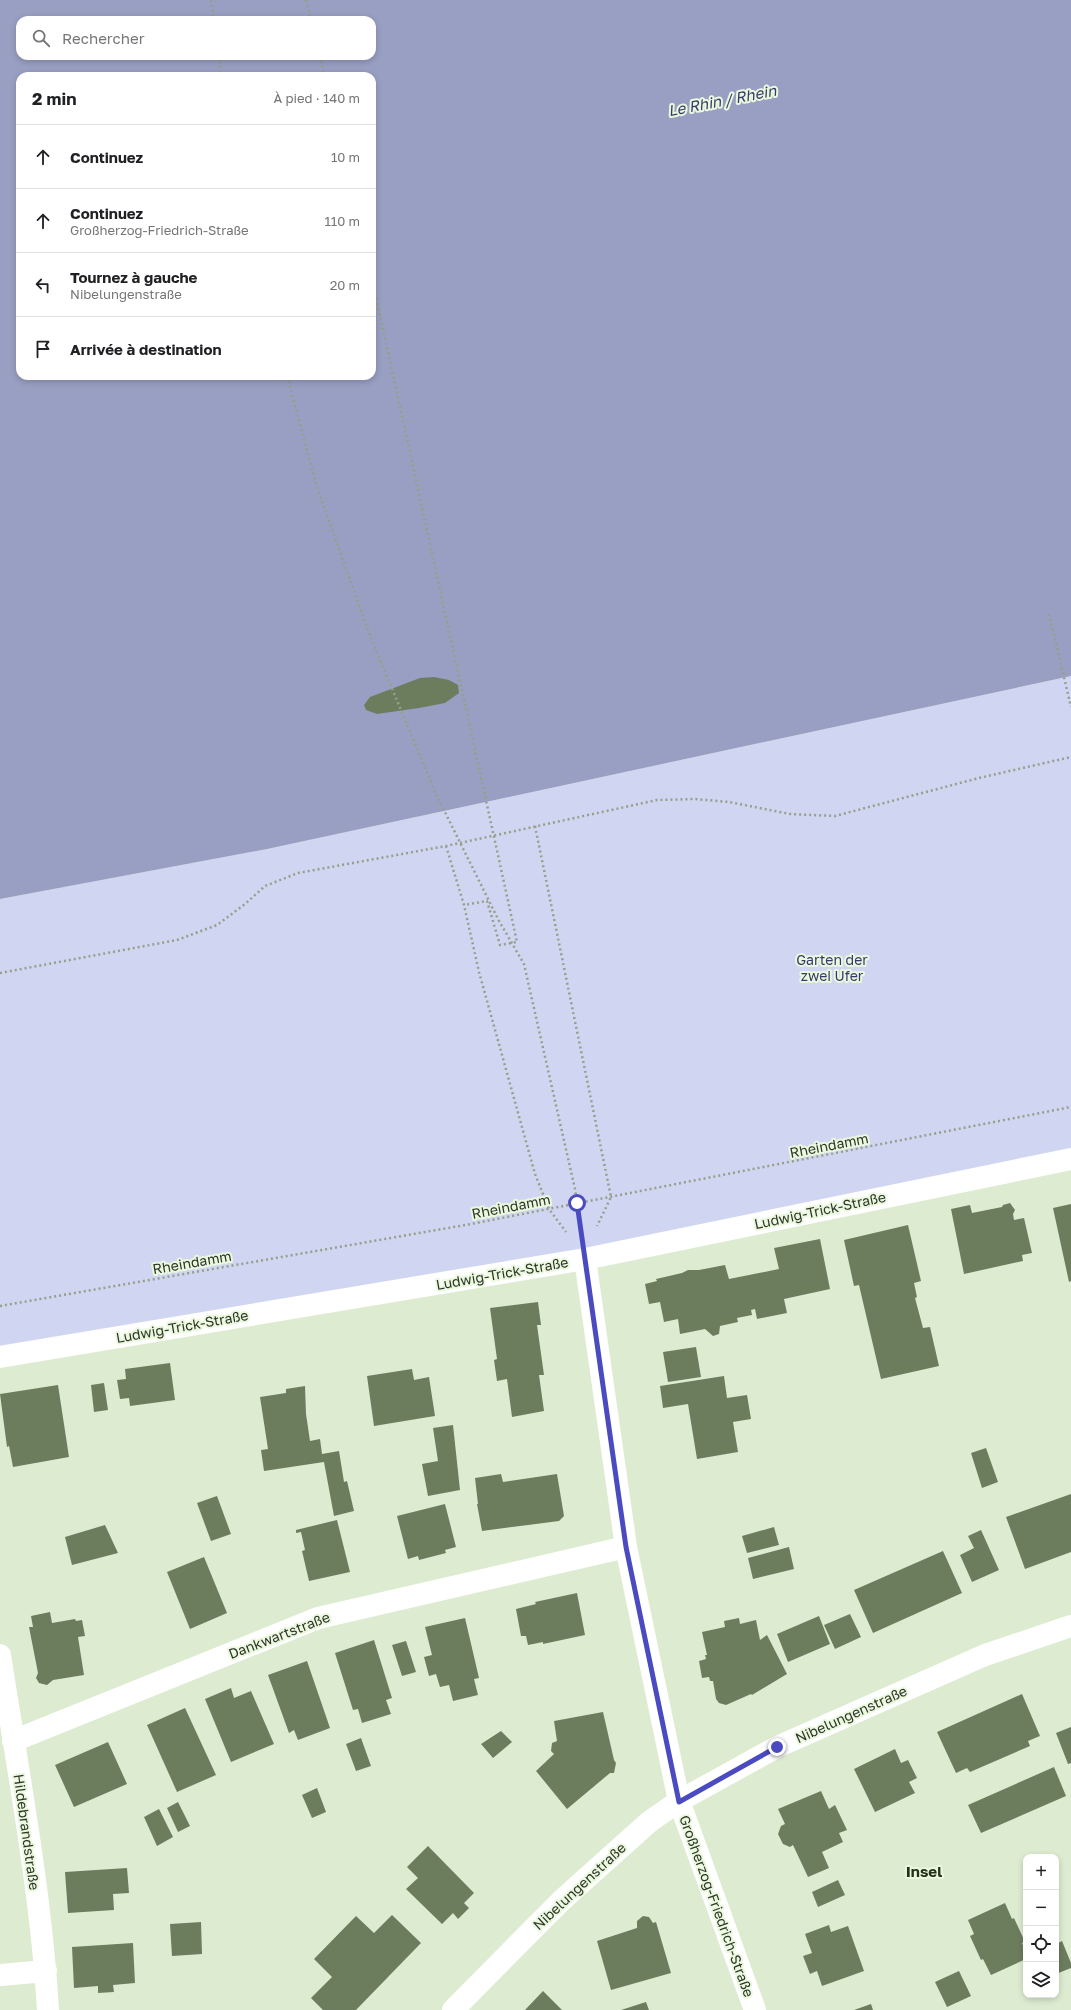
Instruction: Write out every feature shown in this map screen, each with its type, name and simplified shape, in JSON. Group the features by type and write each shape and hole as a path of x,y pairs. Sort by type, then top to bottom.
{"street":[{"name":"Ludwig-Trick-Straße","path":"0,1357 585,1259 1071,1159"},
{"name":"Großherzog-Friedrich-Straße","path":"585,1259 626,1547 679,1802 755,2010"},
{"name":"Dankwartstraße","path":"13,1741 318,1618 626,1547"},
{"name":"Nibelungenstraße","path":"453,2010 561,1901 649,1822 679,1802 777,1747 985,1655 1071,1626"},
{"name":"Hildebrandstraße","path":"0,1655 28,1838 46,1971 48,2010"},
{"path":"0,1975 46,1971"}],"path":[{"path":"211,0 213,16"},
{"path":"306,0 310,16"},
{"path":"219,60 221,72"},
{"path":"321,60 323,72"},
{"path":"376,298 517,942 500,945 487,901 464,905"},
{"path":"288,380 317,487 369,633 434,792 499,921 524,964 575,1189 585,1259"},
{"path":"1050,614 1071,707"},
{"path":"0,973 177,940 217,925 245,904 265,886 298,872 446,846 535,826 665,800 729,802 790,814 835,816 979,778 1071,757"},
{"path":"535,826 611,1198"},
{"path":"446,846 464,905 479,972 535,1174 549,1209"},
{"name":"Rheindamm","path":"0,1306 471,1224 577,1203 611,1198 1071,1107"}],"green space":[{"name":"Garten der zwei Ufer","path":"1071,676 1071,1161 0,1360 0,899 267,849"}],"water":[{"name":"Le Rhin / Rhein","path":"0,0 1071,0 1071,676 267,849 0,899"}],"building":[{"path":"434,677 449,680 458,685 459,693 445,703 419,708 377,714 366,710 364,705 370,697 420,678"},
{"path":"1010,1203 1015,1210 1013,1214 1014,1220 1024,1218 1032,1253 1022,1255 1023,1261 964,1274 951,1209 970,1205 972,1213 1002,1207 1003,1205"},
{"path":"1071,1204 1071,1281 1069,1282 1053,1208"},
{"path":"908,1225 921,1281 914,1283 917,1297 915,1298 923,1328 930,1327 939,1366 881,1379 859,1285 854,1286 844,1240"},
{"path":"820,1239 830,1289 784,1299 787,1313 757,1319 755,1309 751,1310 752,1315 737,1318 738,1322 720,1326 719,1334 713,1336 705,1329 680,1334 678,1319 664,1322 660,1302 649,1304 645,1284 657,1281 656,1279 682,1273 688,1270 699,1270 725,1265 729,1279 779,1269 774,1248"},
{"path":"538,1302 541,1325 537,1325 544,1375 539,1375 544,1411 512,1417 507,1379 497,1381 494,1360 497,1359 490,1308"},
{"path":"696,1347 701,1377 668,1382 663,1352"},
{"path":"170,1363 175,1400 130,1406 129,1398 120,1399 117,1380 126,1379 125,1369"},
{"path":"412,1369 414,1380 429,1377 435,1416 374,1426 367,1376"},
{"path":"724,1376 727,1398 747,1395 751,1419 733,1422 738,1452 697,1459 688,1404 663,1408 660,1386"},
{"path":"104,1383 108,1410 94,1412 91,1385"},
{"path":"58,1385 69,1457 13,1467 9,1446 7,1447 0,1394"},
{"path":"305,1386 306,1414 310,1441 320,1439 322,1454 339,1451 344,1482 347,1481 354,1511 334,1516 324,1462 264,1471 261,1450 268,1449 260,1397 286,1393 286,1389"},
{"path":"453,1425 460,1490 428,1496 422,1464 438,1461 433,1428"},
{"path":"986,1448 998,1482 982,1488 971,1453"},
{"path":"501,1474 503,1482 557,1474 564,1516 559,1521 482,1531 477,1504 475,1478"},
{"path":"1071,1494 1071,1552 1025,1569 1006,1517"},
{"path":"217,1496 231,1534 211,1541 197,1503"},
{"path":"445,1504 456,1547 445,1550 446,1553 419,1560 418,1556 408,1559 397,1516"},
{"path":"337,1520 350,1572 309,1581 302,1551 305,1550 301,1532 296,1533 296,1530"},
{"path":"105,1525 118,1553 72,1565 65,1537"},
{"path":"774,1527 779,1545 747,1553 742,1536"},
{"path":"981,1530 999,1570 972,1582 960,1555 974,1548 968,1536"},
{"path":"789,1547 794,1569 753,1579 748,1558"},
{"path":"943,1551 962,1593 873,1633 854,1590"},
{"path":"204,1557 227,1613 190,1629 167,1572"},
{"path":"577,1593 585,1635 543,1644 543,1642 528,1645 526,1636 521,1636 516,1609 536,1604 535,1602"},
{"path":"50,1612 52,1623 75,1619 76,1621 82,1620 85,1636 78,1637 84,1675 53,1680 47,1685 39,1683 36,1678 38,1673 29,1627 33,1627 31,1616"},
{"path":"850,1614 861,1637 835,1649 824,1625"},
{"path":"819,1616 830,1644 788,1662 777,1634"},
{"path":"465,1618 479,1678 474,1679 478,1695 453,1701 449,1685 440,1687 436,1674 429,1676 424,1657 432,1655 425,1627"},
{"path":"739,1618 740,1624 756,1620 760,1640 767,1635 787,1674 752,1695 751,1694 726,1705 719,1703 716,1699 713,1681 710,1681 709,1677 702,1678 699,1661 706,1659 705,1655 707,1655 702,1632 725,1627 724,1621"},
{"path":"374,1640 392,1698 386,1700 391,1714 362,1723 358,1709 353,1710 335,1653"},
{"path":"406,1641 416,1672 402,1676 392,1645"},
{"path":"307,1661 330,1728 298,1740 294,1730 289,1733 268,1675"},
{"path":"231,1688 234,1698 251,1691 274,1744 231,1762 205,1699"},
{"path":"1022,1694 1040,1736 1028,1741 1030,1746 970,1772 967,1768 956,1773 937,1732"},
{"path":"185,1708 216,1775 177,1792 147,1725"},
{"path":"603,1712 616,1763 614,1773 610,1773 567,1809 536,1771 554,1754 551,1751 552,1743 557,1741 554,1721"},
{"path":"1071,1727 1071,1763 1068,1764 1056,1733"},
{"path":"501,1731 512,1742 493,1758 481,1744"},
{"path":"361,1738 371,1766 356,1771 346,1744"},
{"path":"108,1742 127,1784 74,1807 55,1765"},
{"path":"895,1749 901,1763 908,1760 917,1778 909,1782 915,1793 875,1812 854,1769"},
{"path":"1054,1767 1066,1796 981,1833 968,1805"},
{"path":"317,1788 326,1812 312,1818 302,1795"},
{"path":"821,1791 829,1809 835,1805 847,1830 839,1833 843,1842 822,1852 829,1868 808,1877 793,1845 790,1847 783,1844 778,1834 781,1826 785,1824 778,1809"},
{"path":"178,1802 190,1826 178,1832 167,1808"},
{"path":"159,1809 173,1837 157,1846 144,1817"},
{"path":"428,1846 474,1893 464,1903 469,1908 458,1919 453,1913 442,1924 406,1889 418,1878 407,1867"},
{"path":"127,1868 129,1893 113,1894 114,1910 68,1913 65,1872"},
{"path":"838,1880 845,1895 818,1907 812,1892"},
{"path":"1005,1903 1023,1938 1023,1960 991,1975 983,1959 981,1960 970,1936 974,1934 968,1920"},
{"path":"392,1915 421,1943 356,2010 323,2010 311,1998 332,1977 314,1959 356,1916 374,1933"},
{"path":"643,1916 649,1917 653,1923 656,1922 671,1973 611,1990 597,1941 637,1928 637,1921"},
{"path":"201,1922 202,1954 172,1956 170,1924"},
{"path":"829,1925 831,1932 848,1926 864,1971 822,1986 817,1971 810,1974 803,1956 812,1953 805,1934"},
{"path":"1062,1941 1071,1963 1071,1968 1059,1973 1059,1962 1059,1942"},
{"path":"133,1943 135,1983 113,1985 114,1992 98,1993 98,1986 74,1988 72,1947"},
{"path":"959,1971 971,1996 947,2007 935,1982"},
{"path":"543,1991 562,2010 525,2010"},
{"path":"646,2002 649,2010 621,2010"},
{"path":"871,2004 873,2010 854,2010"}],"district":[{"name":"Insel","path":"924,1871"}],"route":[{"path":"577,1203 626,1547 679,1802 777,1747"}]}
